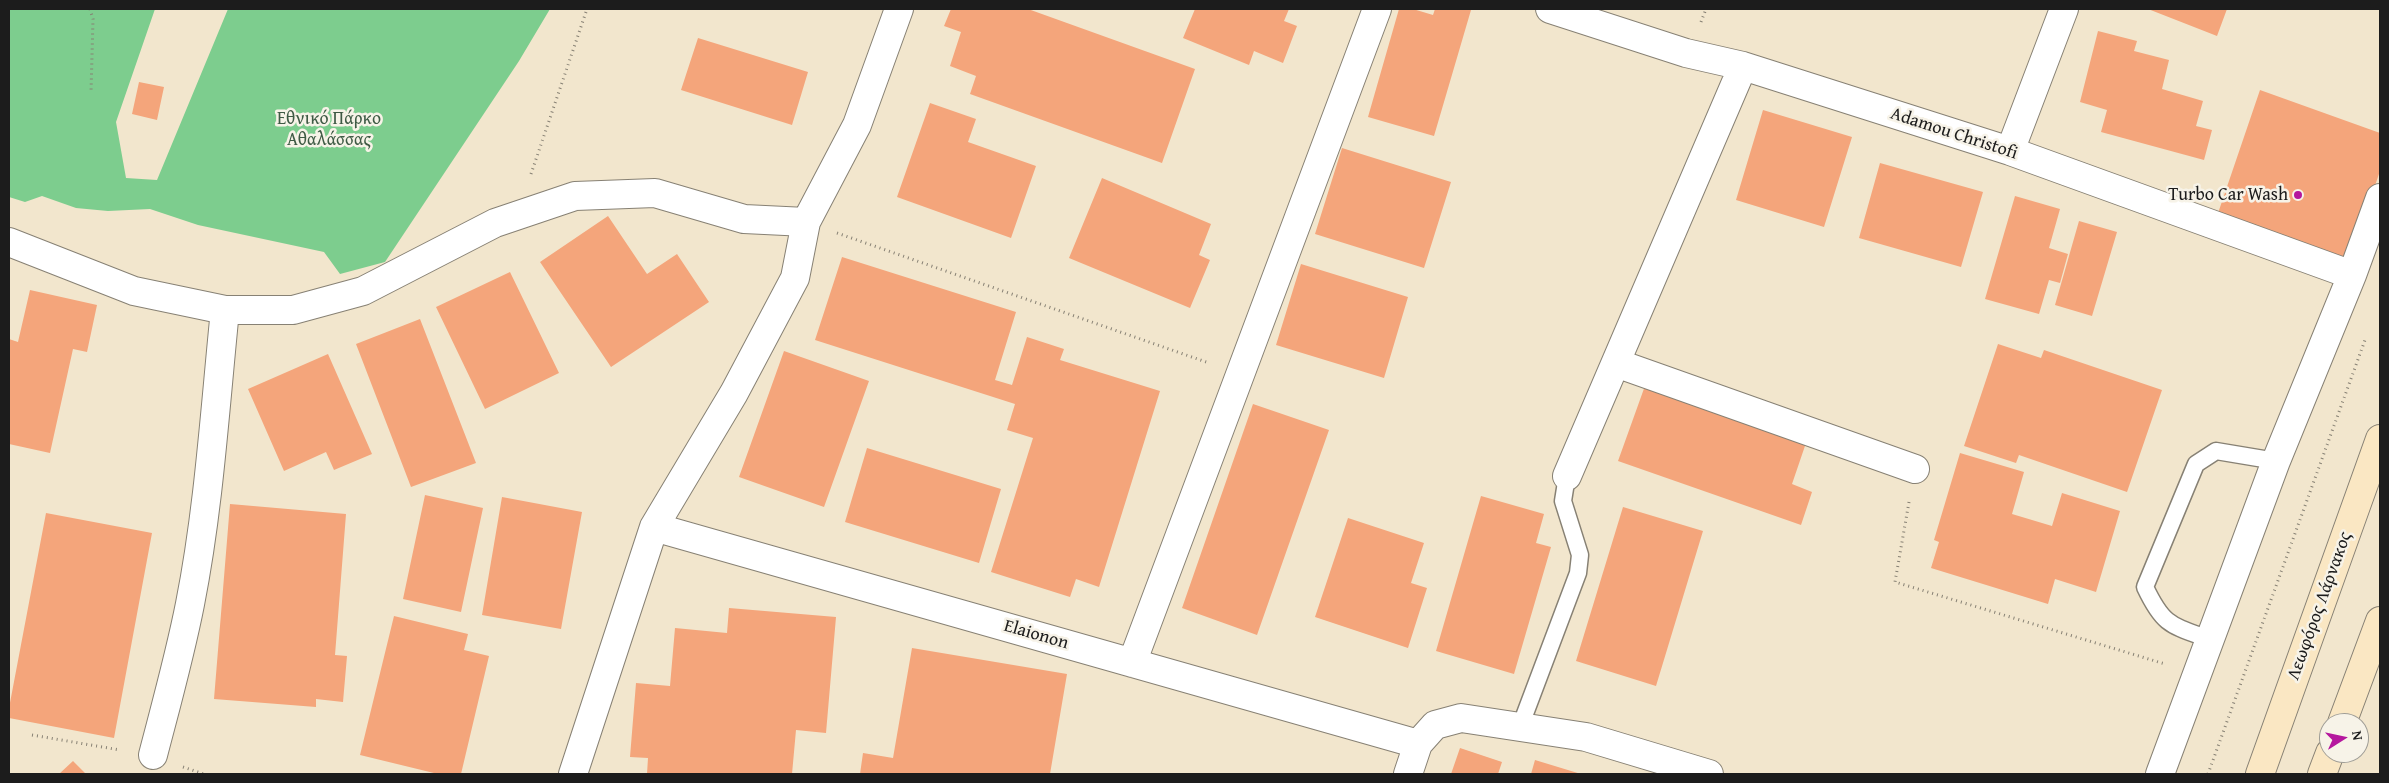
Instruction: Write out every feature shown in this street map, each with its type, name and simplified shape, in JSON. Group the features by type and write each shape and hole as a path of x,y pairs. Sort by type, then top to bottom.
{"main road":[{"name":"Λεωφόρος Λάρνακος","path":"2260,774 2380,439"},
{"path":"2346,713 2380,621"}],"street":[{"path":"573,774 654,527 734,392 795,278 806,222 857,125 899,9"},
{"path":"1132,662 1377,9"},
{"name":"Adamou Christofi","path":"1550,9 1686,53 1743,66 2010,151 2352,276"},
{"path":"2010,151 2064,9"},
{"path":"1567,476 1743,66"},
{"path":"12,251 134,291 225,310 292,310 363,291 495,223 576,196 655,193 744,219 806,222"},
{"path":"2160,774 2276,461 2352,276 2380,198"},
{"path":"153,755 173,682 190,603 203,516 225,310"},
{"path":"1616,363 1915,469"},
{"name":"Elaionon","path":"654,527 1418,744"},
{"path":"1408,774 1418,744 1434,725 1461,718 1586,737 1708,774"}],"lane":[{"path":"2209,639 2175,627 2157,611 2145,587 2196,464 2216,451 2276,461"},
{"path":"1520,727 1578,574 1580,555 1563,501 1567,476"}],"path":[{"path":"90,9 93,19 91,92"},
{"path":"518,215 587,9"},
{"path":"806,222 1240,374"},
{"path":"2208,774 2367,334"},
{"path":"1915,469 1895,582 2196,674"}],"green space":[{"name":"Εθνικό Πάρκο Αθαλάσσας","path":"9,9 155,9 116,122 126,178 157,180 228,9 550,9 519,61 385,262 340,274 324,252 198,225 150,209 108,211 76,208 42,196 25,202 9,197"}],"building":[{"path":"951,9 1028,9 1195,69 1162,163 970,94 976,76 950,66 961,32 944,26"},
{"path":"1195,9 1289,9 1284,21 1297,26 1283,63 1254,51 1249,65 1183,38"},
{"path":"1399,9 1413,9 1433,15 1435,9 1471,10 1434,136 1368,117"},
{"path":"2148,9 2227,9 2217,36"},
{"path":"2098,31 2137,41 2134,51 2169,60 2162,89 2203,101 2196,126 2212,130 2204,160 2101,132 2107,110 2080,102"},
{"path":"698,38 808,72 792,125 681,90"},
{"path":"139,82 164,87 157,120 132,114"},
{"name":"Turbo Car Wash","path":"2260,90 2380,133 2380,171 2348,265 2216,219"},
{"path":"930,103 976,119 968,142 1036,166 1011,238 897,197"},
{"path":"1763,110 1852,137 1824,227 1736,200"},
{"path":"1342,148 1451,182 1424,268 1315,234"},
{"path":"1880,163 1983,192 1961,267 1859,238"},
{"path":"1102,178 1211,224 1199,255 1210,260 1190,308 1069,258"},
{"path":"2015,196 2060,209 2049,248 2068,254 2060,283 2049,280 2039,314 1985,299"},
{"path":"608,216 647,274 677,254 709,302 611,367 540,262"},
{"path":"2079,221 2117,232 2092,316 2055,305"},
{"path":"842,257 1016,312 995,380 1012,385 1027,337 1064,349 1060,360 1160,391 1099,587 1076,579 1070,597 991,572 1033,438 1007,430 1015,404 815,340"},
{"path":"1301,264 1408,297 1384,378 1276,345"},
{"path":"510,272 559,373 485,409 436,307"},
{"path":"30,290 97,305 87,352 73,349 50,453 9,444 9,339 18,342"},
{"path":"420,319 476,463 411,487 356,344"},
{"path":"1998,344 2041,358 2044,350 2162,390 2127,492 2019,455 2016,463 1964,446"},
{"path":"784,351 869,381 824,507 739,477"},
{"path":"328,354 372,454 334,470 326,452 284,471 248,389"},
{"path":"1646,383 1807,440 1792,484 1812,492 1801,525 1618,461"},
{"path":"1253,404 1329,430 1257,635 1182,608"},
{"path":"867,448 1001,489 979,563 845,522"},
{"path":"1960,453 2024,472 2012,514 2052,526 2062,493 2120,511 2096,592 2055,579 2048,604 1931,568 1939,542 1934,540"},
{"path":"425,495 483,508 461,612 403,599"},
{"path":"1481,496 1544,514 1536,543 1551,547 1514,674 1436,651"},
{"path":"502,497 582,512 561,629 482,615"},
{"path":"230,504 346,514 335,655 347,656 343,702 316,699 316,707 214,699"},
{"path":"1623,507 1703,531 1656,686 1576,661"},
{"path":"46,513 152,533 114,738 9,718 9,708"},
{"path":"1348,518 1424,543 1411,583 1427,588 1408,648 1315,617"},
{"path":"729,608 836,617 826,733 796,730 792,774 647,774 648,758 630,757 636,683 670,686 675,628 727,633"},
{"path":"394,616 468,634 464,650 489,656 461,774 438,774 360,755"},
{"path":"912,648 1067,674 1050,774 860,774 863,753 893,758"},
{"path":"1460,748 1502,762 1498,774 1451,774"},
{"path":"1535,760 1581,774 1531,774"},
{"path":"73,761 86,774 59,774"}],"place":[{"name":"Turbo Car Wash","path":"2298,195"}]}
